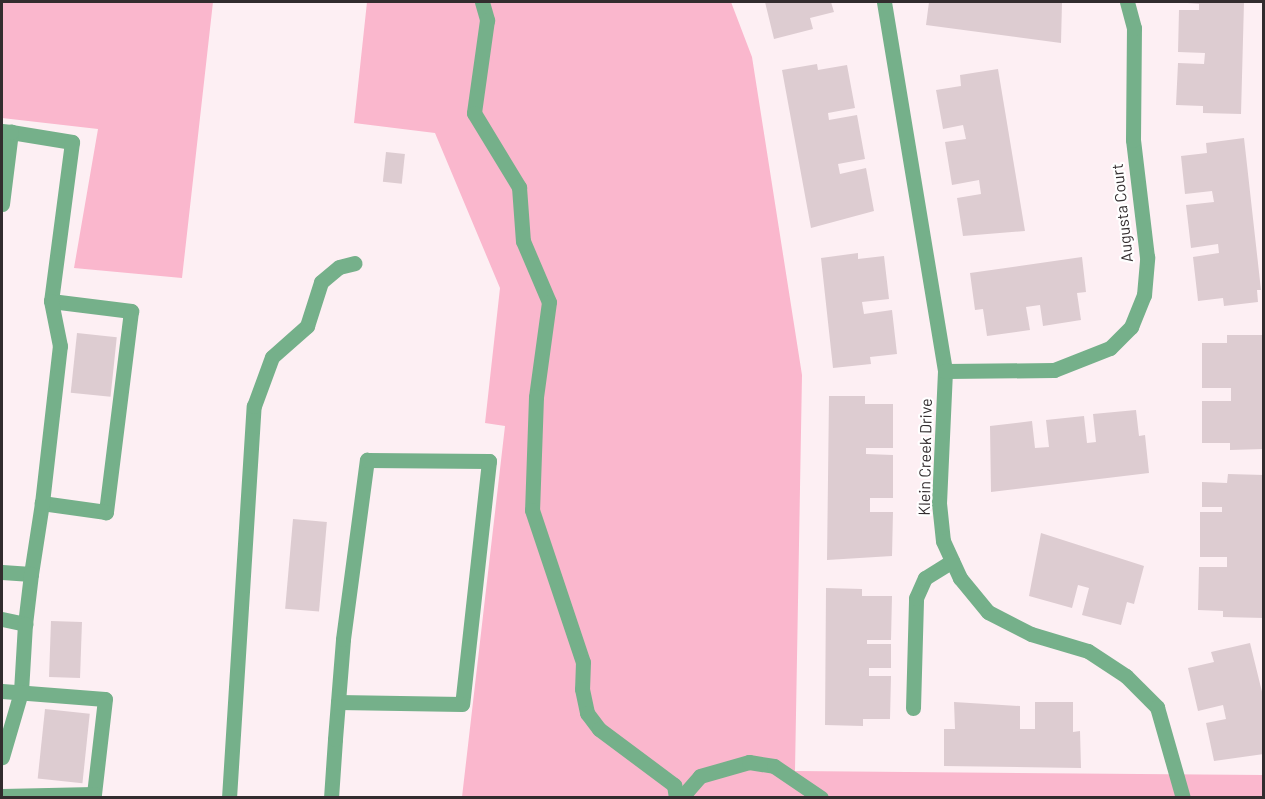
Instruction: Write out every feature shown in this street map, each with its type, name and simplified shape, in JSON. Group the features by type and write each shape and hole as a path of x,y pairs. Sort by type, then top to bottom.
{"street":[{"path":"482,2 487,20 474,113 519,187 523,241 549,302 536,397 532,510 583,662 582,689 587,713 599,729 674,785 676,798"},
{"name":"Klein Creek Drive","path":"884,2 945,371 939,503 943,541 960,578 988,612 1031,634 1088,651 1126,676 1157,707 1183,798"},
{"name":"Augusta Court","path":"945,371 1054,370 1110,348 1131,327 1144,295 1147,257 1133,140 1134,28 1127,2"},
{"path":"2,204 6,131 72,142 51,301 60,346 25,624 21,692 2,757"},
{"path":"229,798 254,406 272,357 307,326 321,282 339,267 355,263"},
{"path":"42,503 106,512 130,311 51,301"},
{"path":"331,798 338,702 367,460 489,461 462,704 338,702"},
{"path":"913,708 916,598 925,578 952,561"},
{"path":"2,572 32,574"},
{"path":"2,620 25,624"},
{"path":"2,691 105,699 94,794 2,796"},
{"path":"681,798 700,776 749,762 774,766 821,798"}],"shaded area":[{"path":"2,2 213,2 182,278 74,268 98,129 2,118"},
{"path":"367,2 731,2 752,57 802,375 795,771 1263,775 1263,797 462,797 505,426 485,423 500,288 435,133 354,123"}],"building":[{"path":"765,2 831,2 834,12 810,18 813,29 774,39"},
{"path":"929,2 1062,2 1061,43 926,25"},
{"path":"1176,2 1244,2 1241,114 1203,113 1203,106 1176,105 1178,63 1204,64 1205,53 1178,52 1179,10 1199,10 1199,4"},
{"path":"817,64 818,70 847,65 855,108 828,113 829,120 857,115 865,159 838,164 840,174 866,168 874,211 811,228 782,70"},
{"path":"998,69 1025,231 963,236 957,198 981,194 979,180 952,185 945,142 966,139 963,125 943,129 936,90 961,86 960,75"},
{"path":"1244,138 1261,290 1257,290 1258,302 1224,306 1223,298 1198,301 1193,257 1219,253 1218,244 1191,248 1186,205 1214,202 1212,191 1185,194 1181,156 1207,153 1206,143"},
{"path":"386,152 405,154 402,184 383,182"},
{"path":"858,253 858,259 884,256 889,299 862,302 864,314 892,310 897,354 870,357 871,364 833,368 821,258"},
{"path":"1082,257 1086,292 1077,293 1081,320 1043,326 1040,305 1026,307 1030,330 987,336 983,309 975,310 970,273"},
{"path":"77,333 117,337 111,397 71,393"},
{"path":"1227,335 1264,335 1264,449 1230,450 1230,443 1202,443 1202,401 1231,401 1231,388 1202,388 1202,343 1227,343"},
{"path":"829,396 865,396 865,404 893,404 893,448 866,448 866,454 893,455 893,498 870,498 870,512 893,512 892,556 827,560"},
{"path":"1136,410 1139,436 1145,435 1149,473 991,492 990,426 1032,421 1035,448 1049,447 1046,420 1084,416 1087,443 1096,442 1093,414"},
{"path":"1228,474 1264,475 1264,618 1223,617 1223,611 1198,610 1199,567 1227,567 1227,557 1200,557 1200,512 1222,512 1222,507 1202,507 1202,482 1227,483"},
{"path":"293,519 327,522 319,612 285,609"},
{"path":"1041,533 1144,566 1134,604 1127,602 1121,625 1082,615 1089,588 1078,585 1072,608 1029,596"},
{"path":"826,588 862,589 862,596 892,596 891,640 867,640 867,644 891,644 891,668 869,668 869,676 891,676 890,719 863,719 863,726 825,725"},
{"path":"51,621 82,622 80,678 49,677"},
{"path":"1250,643 1264,700 1264,754 1214,761 1206,723 1226,719 1223,705 1198,711 1188,668 1214,662 1211,652"},
{"path":"954,702 1020,706 1020,729 1035,729 1035,702 1073,702 1073,732 1080,731 1081,768 944,766 944,729 955,729"},
{"path":"45,709 90,714 82,783 38,779"}]}
